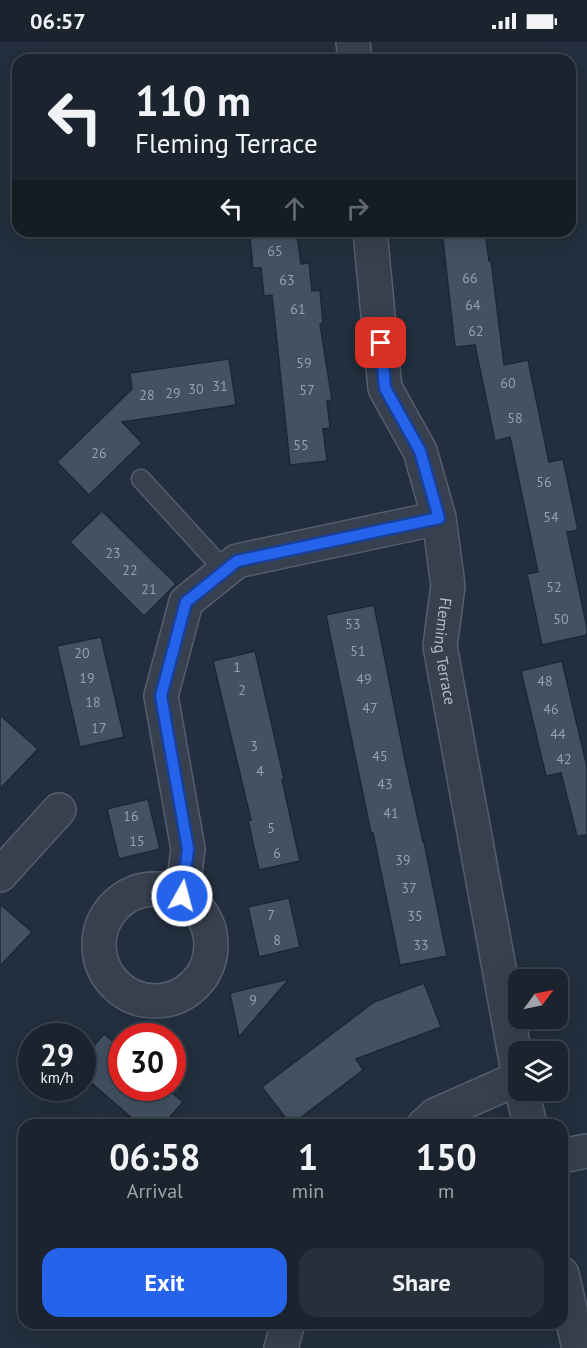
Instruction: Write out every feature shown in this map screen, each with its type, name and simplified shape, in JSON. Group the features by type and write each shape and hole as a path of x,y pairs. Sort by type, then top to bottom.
{"street":[{"name":"Fleming Terrace","path":"371,237 385,388 420,451 439,518 448,586 440,646 512,1041"},
{"path":"182,896 188,849 161,696 186,602 237,561 439,518"},
{"path":"0,875 59,810"},
{"path":"431,1119 508,1082"},
{"path":"525,1101 529,1119"},
{"path":"568,1155 587,1151"},
{"path":"568,1300 579,1348"},
{"path":"281,1348 286,1329"}],"lane":[{"path":"141,479 225,571"}],"building":[{"path":"297,237 301,264 309,263 312,291 320,290 323,323 320,324 332,400 327,401 330,428 323,429 327,461 290,465 272,295 264,296 261,268 253,268 250,238"},
{"path":"443,237 486,237 489,261 491,260 504,365 528,360 549,462 563,459 578,530 567,532 587,635 542,645 527,574 538,572 510,437 495,441 475,345 455,347"},
{"path":"229,359 236,405 122,422 142,443 89,495 57,462 132,389 130,373"},
{"path":"102,511 176,584 144,616 70,542"},
{"path":"374,605 447,956 400,965 326,615"},
{"path":"101,637 124,737 80,747 57,646"},
{"path":"255,651 300,861 259,870 248,820 251,820 213,661"},
{"path":"562,661 587,767 587,835 577,836 561,773 546,776 521,671"},
{"path":"0,715 38,749 0,789"},
{"path":"148,799 160,849 119,859 107,809"},
{"path":"289,898 300,947 259,957 248,907"},
{"path":"0,904 32,932 0,966"},
{"path":"289,979 239,1037 230,993"},
{"path":"424,983 441,1027 356,1059 363,1070 299,1119 286,1119 262,1087 374,1002"},
{"path":"104,1034 108,1037 108,1097 96,1087 96,1043"},
{"path":"112,1101 183,1102 168,1119 133,1119"}],"route":[{"path":"182,896 188,849 161,696 186,602 237,561 439,518 420,451 385,388 381,343"}]}
